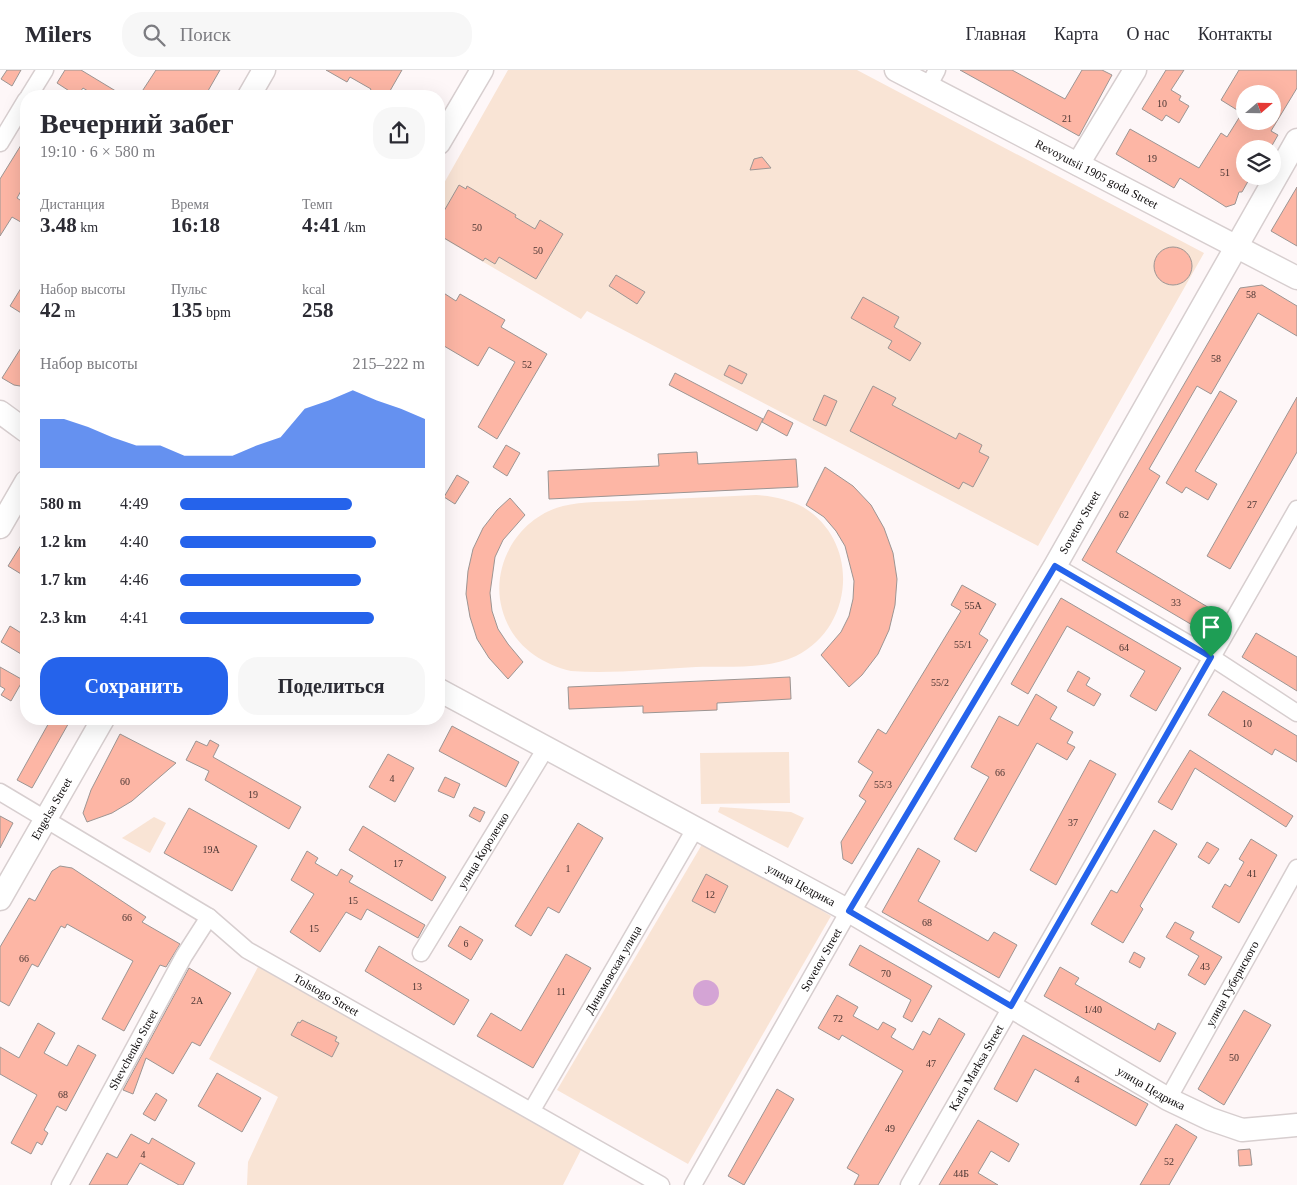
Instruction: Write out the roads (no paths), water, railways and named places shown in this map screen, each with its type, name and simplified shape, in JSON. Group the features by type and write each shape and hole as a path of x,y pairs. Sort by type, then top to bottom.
{"street":[{"path":"33,90 45,70"},
{"path":"252,90 264,70"},
{"path":"445,133 482,70"},
{"name":"Revoyutsii 1905 goda Street","path":"896,70 933,78 1078,164 1297,278"},
{"path":"1078,164 1135,70"},
{"path":"0,143 20,110"},
{"name":"Sovetov Street","path":"693,1185 849,911 1055,566 1297,140"},
{"path":"0,412 20,427"},
{"path":"0,527 20,492"},
{"name":"Karla Marksa Street","path":"909,1185 1297,509"},
{"path":"1055,566 1211,657 1297,713"},
{"name":"улица Цедрика","path":"445,693 849,911 1168,1099 1210,1119 1242,1130 1297,1125"},
{"name":"Engelsa Street","path":"0,899 100,725"},
{"name":"улица Короленко","path":"421,953 546,748"},
{"name":"Tolstogo Street","path":"0,792 209,917 247,950 532,1110 661,1185"},
{"name":"Динамовская улица","path":"532,1110 695,829"},
{"name":"улица Губернского","path":"1168,1099 1297,868"},
{"name":"Shevchenko Street","path":"60,1185 174,972 209,917"}]}
